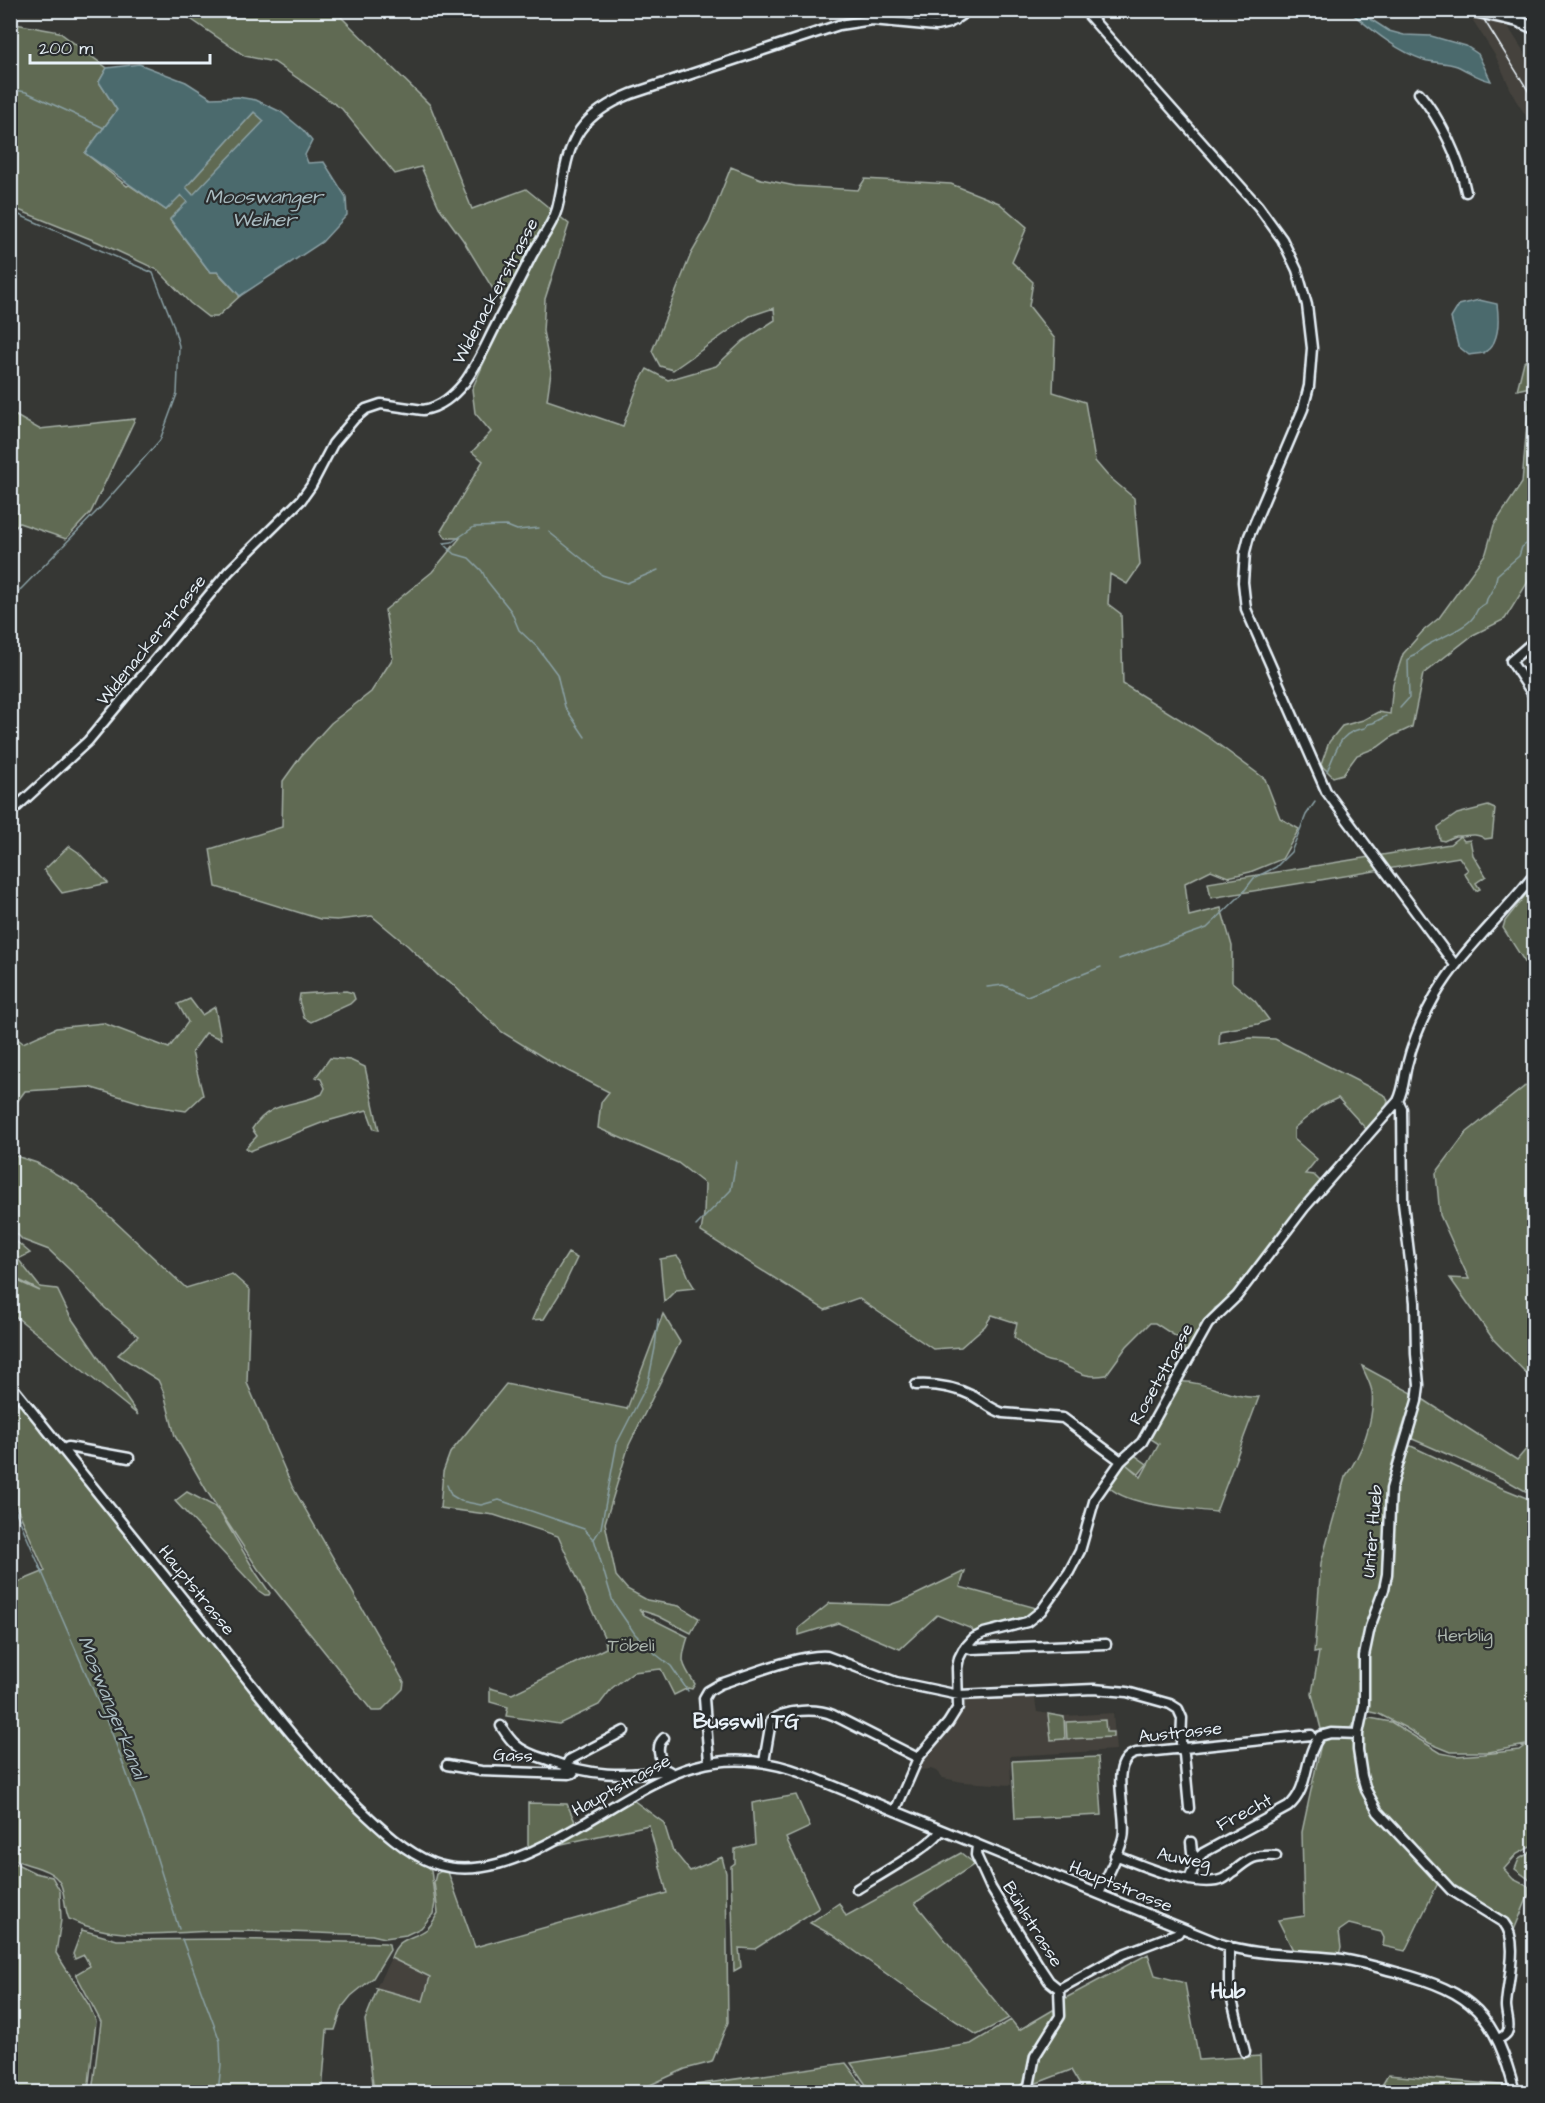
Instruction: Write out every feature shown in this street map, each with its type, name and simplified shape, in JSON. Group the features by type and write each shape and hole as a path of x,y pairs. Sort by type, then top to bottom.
{"main road":[{"path":"1470,10 1519,16 1534,28"}],"street":[{"path":"943,10 955,20"},
{"name":"Widenackerstrasse","path":"10,813 88,741 229,571 301,500 333,444 354,419 366,409 381,404 430,409 445,401 463,384 477,364 532,255 548,229 557,209 562,178 571,146 580,129 593,114 632,94 839,25 872,20 936,26 955,20 969,10"},
{"path":"1084,10 1258,206 1282,239 1297,270 1311,326 1309,386 1291,441 1249,536 1243,567 1246,609 1326,791 1455,965"},
{"path":"1419,93 1450,145 1466,192"},
{"path":"1534,641 1511,661 1534,696"},
{"path":"1398,1101 1403,1092 1414,1042 1434,997 1455,965 1534,875"},
{"name":"Rosetstrasse","path":"965,1647 974,1638 984,1633 1027,1622 1041,1611 1069,1572 1080,1551 1092,1505 1121,1461 1142,1442 1208,1324 1243,1290 1304,1208 1361,1140 1398,1101"},
{"name":"Unter Hueb","path":"1398,1101 1402,1109 1403,1203 1415,1302 1415,1343 1419,1392 1391,1489 1387,1574 1370,1627 1364,1656 1364,1705 1358,1734 1359,1762 1366,1790 1378,1812 1451,1890 1504,1923 1509,1930 1511,1937 1506,2007 1508,2027 1506,2034 1498,2039"},
{"name":"Hauptstrasse","path":"10,1384 316,1763 373,1822 424,1859 443,1866 464,1869 491,1865 520,1856 560,1837 668,1772 733,1759 764,1762 793,1770 1229,1946 1270,1954 1336,1958 1446,1988 1471,2005 1498,2039 1515,2092"},
{"path":"916,1384 936,1384 972,1396 1003,1413 1063,1418 1121,1461"},
{"path":"63,1449 68,1447 129,1458"},
{"path":"895,1811 918,1758 948,1723 958,1707 957,1668 965,1647 971,1649 1106,1644"},
{"path":"709,1762 704,1698 708,1691 720,1684 800,1659 827,1656 896,1682 959,1695 1094,1689 1151,1697 1174,1706 1182,1718 1188,1808"},
{"path":"764,1762 771,1721 787,1714 813,1710 833,1715 918,1758"},
{"path":"501,1726 519,1747 565,1767 599,1774 668,1772 658,1750 664,1738"},
{"path":"565,1767 569,1760 624,1731"},
{"name":"Frecht","path":"1197,1859 1209,1849 1293,1802 1299,1795 1313,1750 1320,1736 1331,1733 1358,1734"},
{"name":"Austrasse","path":"1099,1894 1123,1837 1120,1768 1125,1758 1136,1753 1183,1747 1311,1735"},
{"name":"Gass","path":"447,1765 495,1772 569,1774 575,1769"},
{"path":"857,1889 925,1845 941,1830"},
{"path":"1189,1880 1197,1859 1192,1852 1191,1842"},
{"name":"Bühlstrasse","path":"977,1845 976,1855 991,1888 1045,1975 1059,1989 1123,1954 1178,1933 1181,1928"},
{"name":"Auweg","path":"1115,1855 1155,1871 1189,1880 1218,1881 1226,1878 1256,1856 1276,1856"},
{"path":"1229,1946 1229,1988 1245,2052"},
{"path":"1021,2092 1029,2086 1035,2056 1060,2016 1059,1989"}],"shaded area":[{"path":"1467,11 1498,11 1533,66 1527,77 1534,88 1534,128 1515,99 1496,57"},
{"path":"1034,1692 1037,1712 1064,1716 1113,1713 1116,1750 1010,1756 1011,1785 962,1782 943,1778 931,1769 919,1770 965,1698"},
{"path":"391,1958 430,1977 423,2002 376,1988"}],"green space":[{"path":"179,11 335,11 430,105 472,209 526,189 569,224 545,299 543,331 551,372 547,400 623,426 639,383 647,369 668,380 716,366 743,341 775,320 774,308 750,316 673,370 660,366 652,351 691,254 709,223 731,167 761,179 795,186 858,190 865,179 951,184 999,203 1027,227 1012,262 1033,282 1029,306 1055,339 1053,392 1085,402 1095,461 1107,475 1134,498 1140,565 1127,584 1110,574 1108,604 1121,614 1123,684 1207,736 1265,779 1280,818 1299,829 1282,859 1250,872 1228,877 1211,870 1185,883 1189,916 1221,908 1232,946 1232,982 1255,1001 1269,1020 1220,1031 1219,1044 1250,1038 1275,1039 1386,1096 1388,1101 1384,1115 1367,1130 1338,1098 1321,1106 1294,1128 1294,1139 1317,1159 1305,1174 1314,1175 1323,1184 1296,1211 1232,1298 1215,1308 1185,1357 1183,1341 1155,1323 1150,1323 1127,1346 1106,1375 1091,1376 1039,1357 1014,1337 1017,1323 992,1315 985,1326 961,1347 933,1349 858,1298 825,1310 701,1232 705,1184 678,1163 598,1128 601,1102 609,1092 549,1061 502,1032 449,981 440,977 372,916 337,920 320,919 216,887 210,849 282,827 283,781 301,756 331,723 371,692 393,658 385,610 432,572 460,538 446,538 441,531 483,461 472,452 491,432 475,413 472,389 507,312 463,240 439,207 421,167 395,174 342,109 274,62 245,56"},
{"path":"10,23 59,32 107,68 99,82 117,110 85,153 127,186 129,185 166,210 180,195 188,202 170,220 210,272 217,272 240,296 217,317 208,317 190,303 158,270 98,242 11,207"},
{"path":"254,112 265,121 194,195 185,188"},
{"path":"1534,353 1534,572 1505,619 1473,635 1423,674 1412,727 1393,736 1378,747 1357,755 1343,774 1333,777 1321,765 1329,742 1342,726 1363,720 1378,712 1390,714 1393,684 1403,654 1423,631 1439,618 1486,553 1494,525 1522,483 1530,387 1517,390 1524,362"},
{"path":"11,413 39,429 135,419 91,512 66,539 19,523 11,533"},
{"path":"1488,806 1495,809 1492,838 1485,839 1473,835 1455,836 1444,841 1440,840 1438,827 1457,814"},
{"path":"1460,836 1464,841 1470,840 1473,855 1486,876 1476,883 1480,889 1476,891 1464,873 1468,870 1459,857 1211,898 1208,883 1450,844"},
{"path":"69,846 78,852 108,883 62,893 44,870"},
{"path":"1534,879 1534,963 1528,967 1503,928 1505,921 1531,888 1530,885"},
{"path":"346,991 353,993 355,999 350,1004 311,1022 304,1018 299,1001 300,994"},
{"path":"190,999 202,1015 215,1007 221,1039 206,1033 192,1052 203,1095 186,1111 148,1105 89,1087 25,1091 11,1110 11,1034 23,1043 56,1028 103,1023 169,1048 188,1022 178,1004"},
{"path":"330,1058 350,1060 365,1067 379,1130 374,1129 367,1110 324,1122 250,1151 246,1148 257,1136 252,1129 267,1113 284,1105 322,1094 325,1088 321,1079 316,1077"},
{"path":"1534,1079 1534,1381 1493,1339 1450,1278 1469,1279 1440,1215 1436,1173 1466,1133"},
{"path":"10,1154 37,1163 77,1186 186,1288 232,1274 250,1290 247,1383 292,1486 404,1682 403,1689 381,1711 372,1711 258,1569 208,1493 175,1436 164,1393 158,1380 118,1355 138,1336 105,1308 49,1250 23,1240 11,1228"},
{"path":"10,1236 30,1253 18,1259 40,1287 57,1289 70,1316 138,1415 15,1316 11,1317 11,1278 40,1291 11,1276"},
{"path":"568,1253 577,1258 562,1290 544,1319 532,1320 546,1288"},
{"path":"677,1256 695,1288 676,1290 664,1302 660,1259"},
{"name":"Töbeli","path":"663,1314 680,1342 629,1445 605,1523 616,1576 627,1589 647,1600 679,1606 699,1618 691,1633 658,1616 640,1610 644,1615 688,1637 683,1662 695,1684 692,1689 688,1688 674,1695 661,1669 633,1672 612,1688 599,1705 559,1724 506,1716 508,1707 490,1702 490,1688 512,1694 606,1648 605,1639 558,1536 494,1515 440,1508 443,1472 450,1453 506,1384 627,1409"},
{"path":"1362,1366 1414,1394 1389,1477 1385,1505 1383,1573 1361,1647 1361,1696 1358,1716 1348,1731 1321,1729 1312,1694 1319,1652 1314,1653 1321,1563 1345,1477 1361,1448 1369,1425 1372,1392"},
{"path":"1178,1382 1199,1384 1239,1396 1259,1397 1216,1512 1142,1502 1128,1498 1107,1485 1123,1462 1126,1464 1133,1454 1147,1464 1139,1474 1127,1465 1141,1477 1159,1444 1148,1437"},
{"path":"10,1391 258,1697 259,1701 256,1702 264,1707 319,1772 356,1811 403,1853 427,1865 431,1870 435,1903 433,1914 421,1928 406,1935 385,1938 372,1935 279,1932 224,1931 145,1934 106,1931 69,1919 62,1886 56,1878 45,1870 11,1858 11,1585 45,1571 11,1494"},
{"path":"1421,1398 1517,1460 1534,1440 1534,1496 1506,1480 1408,1437"},
{"name":"Herblig","path":"1411,1446 1534,1501 1534,1738 1532,1740 1534,1739 1534,1845 1517,1854 1504,1869 1513,1879 1529,1887 1529,1894 1514,1930 1496,1914 1449,1885 1376,1806 1366,1786 1360,1744 1363,1722 1370,1718 1391,1722 1441,1753 1456,1756 1519,1750 1526,1745 1489,1752 1451,1752 1429,1743 1379,1714 1366,1711 1366,1658 1392,1541 1396,1483 1406,1448"},
{"path":"187,1492 214,1506 221,1514 270,1593 269,1595 259,1591 175,1501"},
{"path":"965,1571 960,1587 1040,1609 975,1636 972,1629 937,1615 900,1649 838,1623 799,1635 799,1628 830,1603 889,1605 907,1599"},
{"path":"1048,1714 1064,1717 1065,1739 1051,1740"},
{"path":"1105,1720 1106,1732 1113,1732 1113,1737 1067,1739 1066,1722"},
{"path":"1330,1735 1357,1739 1356,1772 1373,1811 1439,1881 1405,1951 1383,1946 1384,1938 1381,1932 1349,1924 1339,1931 1341,1948 1339,1954 1294,1952 1278,1920 1304,1916 1302,1832 1322,1739"},
{"path":"1098,1757 1102,1815 1015,1819 1012,1761"},
{"path":"796,1795 810,1827 786,1838 819,1908 755,1949 739,1948 741,1967 734,1971 731,1866 735,1863 735,1849 755,1844 752,1803"},
{"path":"633,1800 664,1823 672,1849 690,1871 722,1857 726,1873 728,2022 712,2062 685,2069 635,2092 374,2092 365,2020 376,1988 423,2001 430,1977 391,1958 397,1946 427,1929 438,1913 434,1882 436,1874 443,1870 448,1872 475,1947 667,1893 649,1825 548,1847"},
{"path":"528,1803 567,1804 576,1824 529,1849"},
{"path":"1534,1850 1534,1892 1532,1896 1531,1881 1515,1869 1519,1859"},
{"path":"961,1853 975,1864 915,1903 1009,2018 977,2035 832,1935 810,1923 839,1903 846,1916"},
{"path":"11,1861 35,1873 52,1877 60,1891 61,1920 56,1953 89,2005 96,2021 88,2092 11,2092"},
{"path":"82,1930 117,1940 228,1939 385,1943 389,1944 390,1950 373,1978 351,1996 343,2006 335,2030 327,2030 322,2092 92,2092 101,2022 76,1974 90,1966 84,1955 75,1959 73,1954"},
{"path":"1148,1954 1155,1975 1185,1983 1199,2060 1260,2056 1261,2092 1084,2092 1071,2070 1029,2086 1021,2092 871,2092 851,2063 971,2044 1011,2020 1019,2030 1053,2010 1060,2016 1060,2001"},
{"path":"846,2063 868,2092 649,2092 653,2091"},
{"path":"1388,2075 1511,2086 1513,2092 1378,2092"}],"water":[{"path":"1349,11 1358,11 1389,31 1404,35 1431,36 1466,46 1478,54 1491,81 1457,66 1414,56 1384,39"},
{"name":"Mooswanger Weiher","path":"139,64 186,82 211,98 238,97 256,100 281,112 303,130 312,141 305,155 308,163 324,162 346,197 347,215 322,242 240,296 218,272 210,272 170,219 187,202 181,195 166,210 85,153 117,110 99,82 107,68","holes":["254,112 264,121 193,195 186,187"]},
{"path":"1479,300 1497,304 1497,331 1489,349 1483,353 1469,355 1458,346 1451,318 1459,305"}],"waterway":[{"path":"10,89 26,92 104,128"},
{"name":"Moswangerkanal","path":"10,211 153,273 179,346 177,394 160,440 101,507 20,590 10,604"},
{"path":"444,543 452,542 474,527 507,526 517,530 539,528"},
{"path":"549,532 602,575 627,583 658,570"},
{"path":"1400,708 1409,698 1408,661 1411,656 1471,620 1478,609 1486,603 1497,575 1519,556 1522,547 1534,534"},
{"path":"443,543 455,554 469,558 482,571 487,581 511,611 519,630 537,647 557,674 565,707 585,737"},
{"path":"1327,771 1344,737 1386,716"},
{"path":"1119,959 1207,928 1241,895 1254,878 1276,867 1291,852 1306,815 1315,802"},
{"path":"987,987 1003,985 1027,996 1101,967"},
{"path":"696,1226 731,1190 736,1161"},
{"path":"658,1319 648,1383 617,1443 601,1528 594,1539 613,1602 635,1634 671,1666 688,1691"},
{"path":"447,1485 451,1495 461,1501 481,1505 499,1500 584,1529 593,1539"},
{"name":"Moswangerkanal","path":"10,1498 113,1736 153,1846 179,1929"},
{"name":"Moswangerkanal","path":"182,1939 220,2041 221,2065 218,2092"}],"railway":[{"path":"1478,10 1534,100"}],"district":[{"name":"Busswil TG","path":"746,1721"},
{"name":"Hub","path":"1228,1991"}]}
